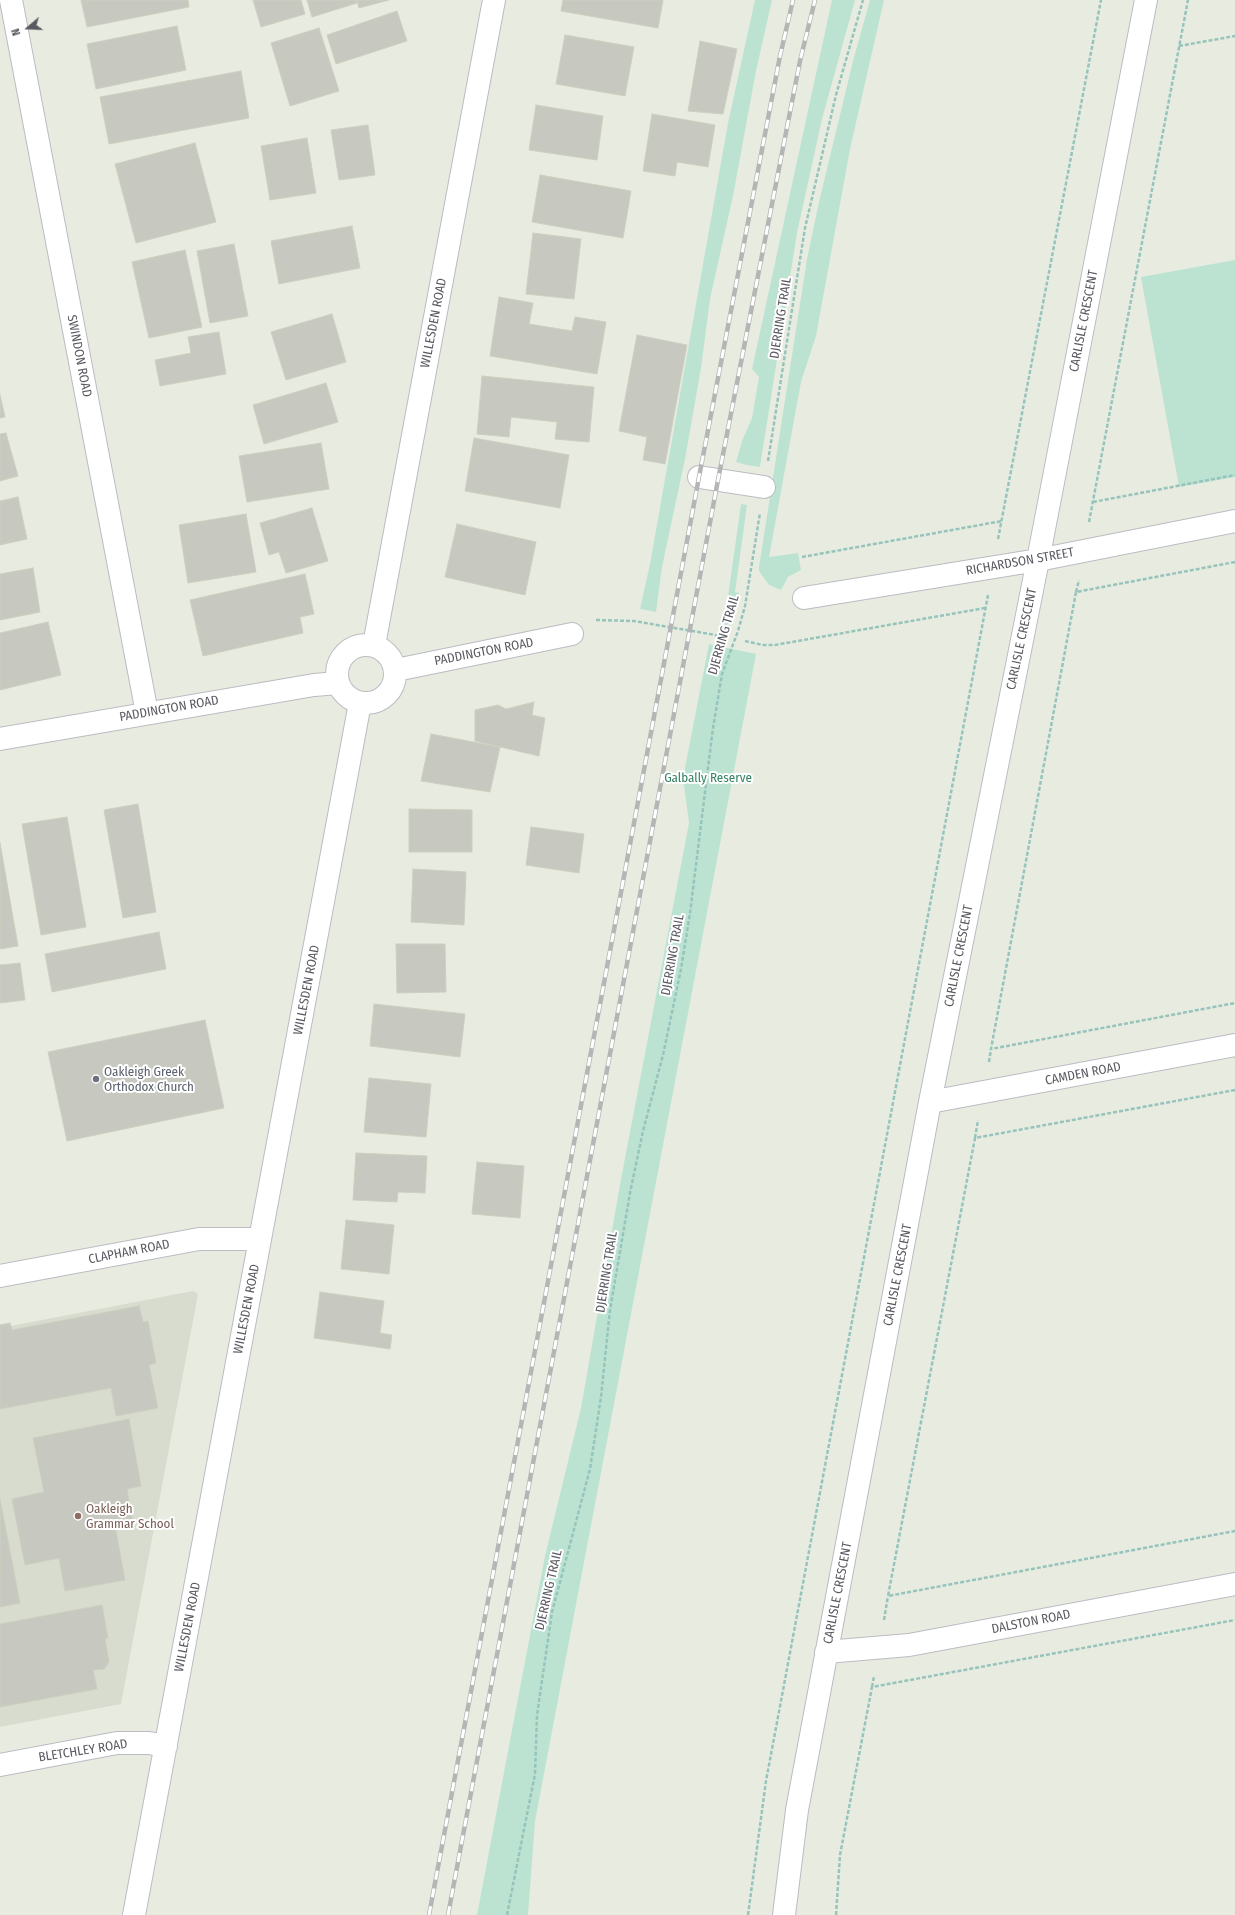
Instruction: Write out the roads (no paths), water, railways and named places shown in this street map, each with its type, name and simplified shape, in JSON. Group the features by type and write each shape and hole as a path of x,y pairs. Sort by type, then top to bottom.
{"street":[{"name":"SWINDON ROAD","path":"11,0 147,713"},
{"name":"WILLESDEN ROAD","path":"374,645 494,0"},
{"name":"CARLISLE CRESCENT","path":"784,1915 798,1810 826,1652 930,1102 1038,560 1146,0"},
{"path":"699,477 764,487"},
{"name":"RICHARDSON STREET","path":"804,598 1038,560 1235,521"},
{"name":"PADDINGTON ROAD","path":"396,670 572,634"},
{"path":"365,644 374,645 389,655 396,670 395,683 385,698 372,703 360,703 350,698 338,683 337,672 340,662 351,649 365,644"},
{"name":"PADDINGTON ROAD","path":"0,739 314,685 338,683"},
{"name":"WILLESDEN ROAD","path":"134,1915 360,703"},
{"name":"CAMDEN ROAD","path":"930,1102 1235,1045"},
{"name":"CLAPHAM ROAD","path":"0,1276 199,1239 260,1239"},
{"name":"DALSTON ROAD","path":"826,1652 909,1645 1235,1584"},
{"name":"BLETCHLEY ROAD","path":"0,1765 117,1743 149,1743 166,1746"}],"railway":[{"path":"429,1915 699,477 780,56 793,0"},
{"path":"448,1915 718,480 800,61 815,0"}],"place":[{"name":"Oakleigh Greek Orthodox Church","path":"96,1079"},
{"name":"Oakleigh Grammar School","path":"78,1516"}],"park label":[{"name":"Galbally Reserve","path":"708,778"}]}
